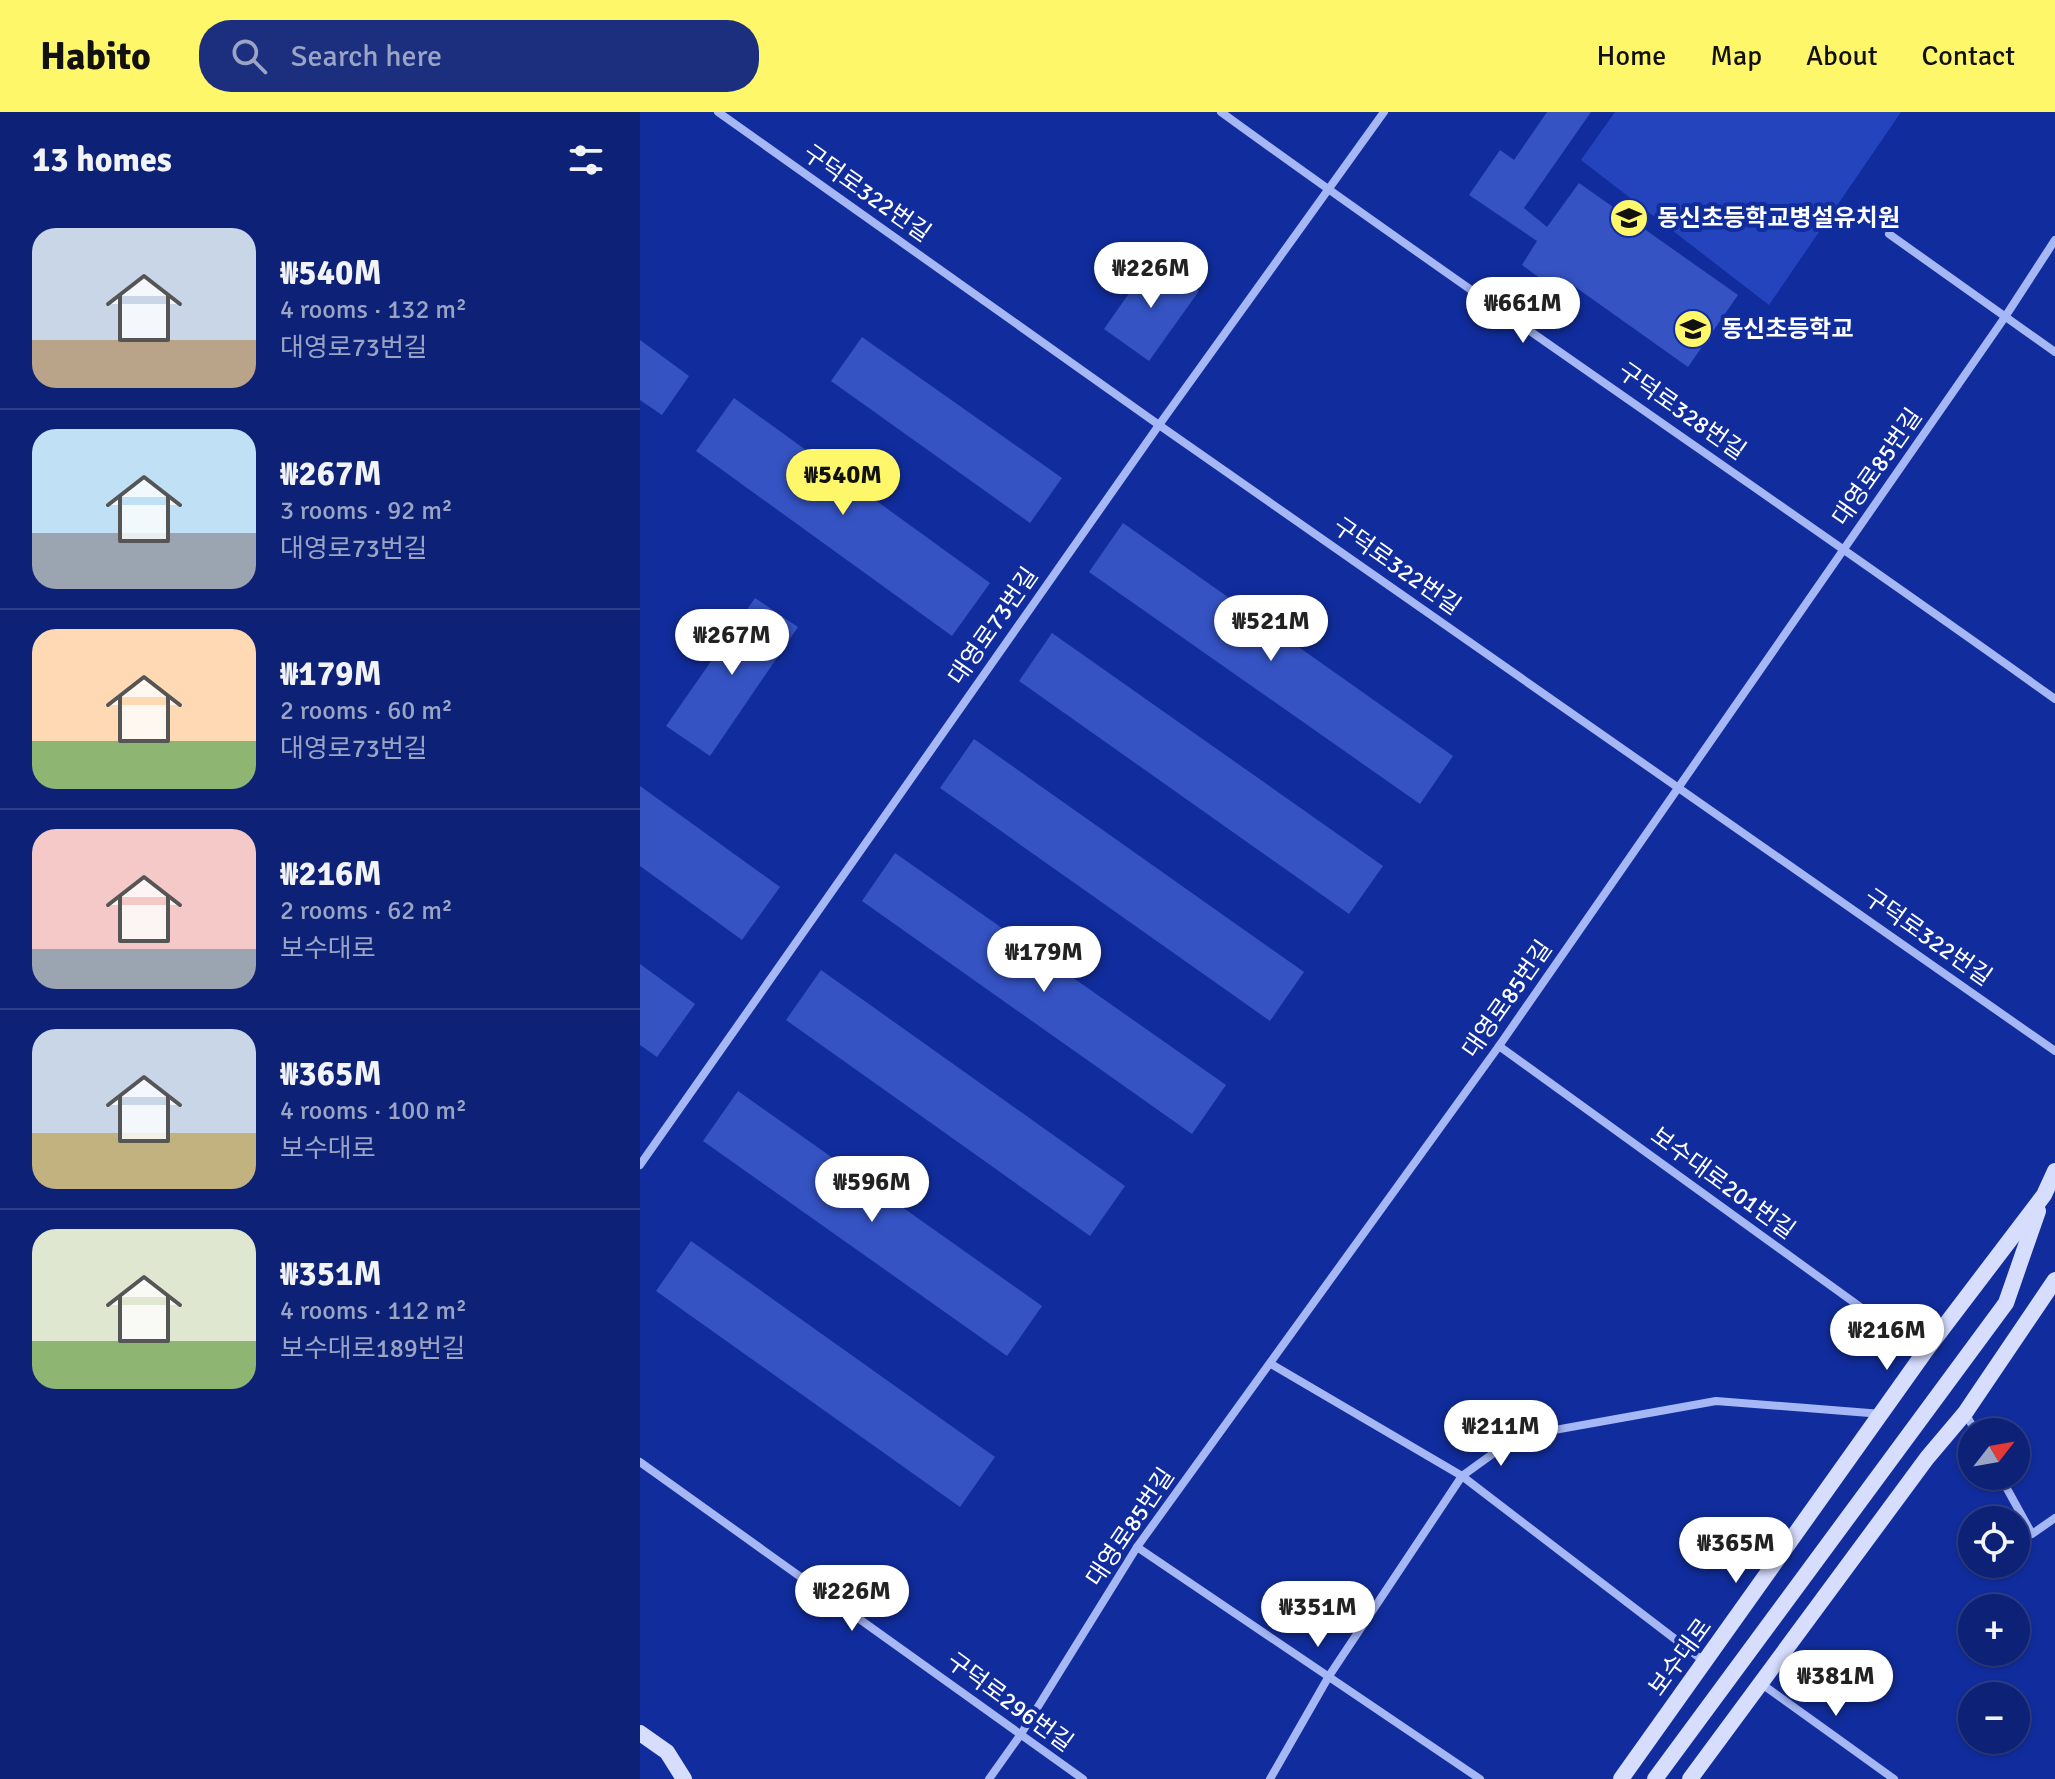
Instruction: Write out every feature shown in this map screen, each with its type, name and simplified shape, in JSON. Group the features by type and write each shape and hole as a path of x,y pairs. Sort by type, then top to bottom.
{"main road":[{"name":"보수대로","path":"1621,1779 1924,1353 2044,1195 2055,1171"},
{"path":"1655,1779 2006,1303 2044,1195"},
{"path":"1690,1779 1927,1458 1965,1413 2055,1280"},
{"path":"640,1733 667,1752 684,1779"}],"street":[{"name":"구덕로322번길","path":"718,112 1159,425 2055,1051"},
{"name":"구덕로328번길","path":"1221,112 1328,190 1845,548 2055,699"},
{"name":"대영로73번길","path":"640,1165 1159,425 1384,112"},
{"path":"1889,234 2055,352"},
{"name":"대영로85번길","path":"989,1779 1021,1734 1137,1547 1499,1046 2005,317 2055,240"},
{"name":"보수대로201번길","path":"1499,1046 1924,1353"},
{"path":"1271,1364 1462,1476 1706,1662"},
{"path":"1270,1779 1329,1676 1462,1476 1516,1437 1716,1401 1882,1414"},
{"path":"1965,1413 1968,1418"},
{"name":"구덕로296번길","path":"640,1462 1083,1779"},
{"path":"2008,1490 2032,1534 2055,1518"},
{"path":"1137,1547 1480,1779"},
{"path":"1759,1682 1894,1779"}],"shaded area":[{"path":"1615,112 1901,112 1769,305 1581,160"}],"building":[{"path":"1547,112 1591,112 1524,208 1547,227 1579,183 1738,295 1688,367 1564,279 1556,290 1522,265 1537,241 1469,195 1500,150 1514,160"},
{"path":"1153,259 1199,291 1149,361 1104,329"},
{"path":"862,337 1062,478 1030,523 831,381"},
{"path":"640,340 689,376 662,415 640,400"},
{"path":"734,398 990,583 952,636 696,451"},
{"path":"1123,523 1453,756 1420,804 1089,572"},
{"path":"755,598 798,627 710,756 666,726"},
{"path":"1052,633 1383,866 1349,914 1019,681"},
{"path":"974,739 1304,972 1270,1021 940,788"},
{"path":"640,786 780,887 742,940 640,866"},
{"path":"895,853 1226,1085 1192,1134 862,901"},
{"path":"640,964 695,1004 657,1057 640,1045"},
{"path":"821,970 1125,1186 1090,1236 786,1020"},
{"path":"738,1091 1042,1306 1007,1356 703,1141"},
{"path":"691,1241 995,1457 960,1507 656,1291"}],"place":[{"name":"동신초등학교병설유치원","path":"1629,218"},
{"name":"동신초등학교","path":"1693,329"}]}
